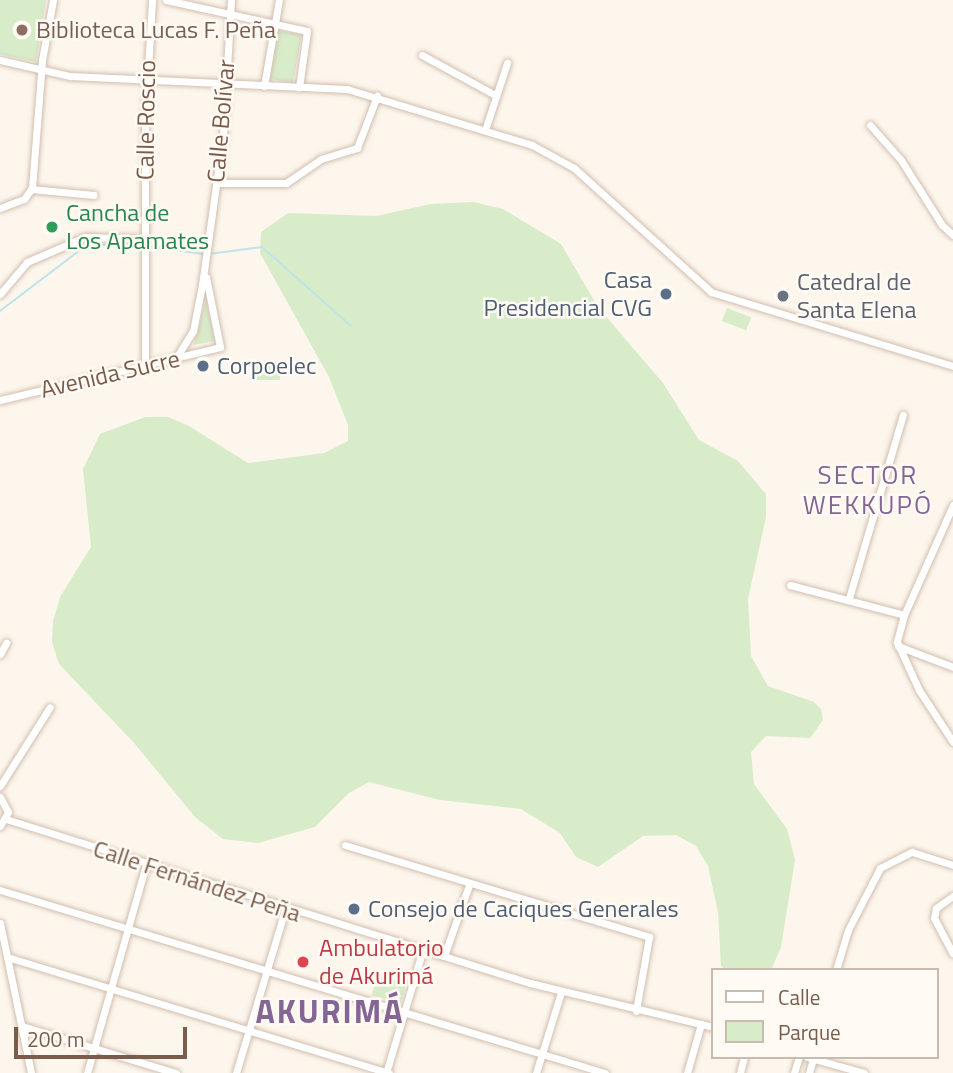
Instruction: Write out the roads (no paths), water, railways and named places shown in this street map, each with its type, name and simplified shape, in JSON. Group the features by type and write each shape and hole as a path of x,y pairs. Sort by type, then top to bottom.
{"street":[{"path":"0,208 24,199 31,189 41,72 53,0"},
{"name":"Calle Roscio","path":"145,366 146,82 152,0"},
{"path":"166,0 307,31 299,87"},
{"name":"Calle Bolívar","path":"176,358 193,331 204,269 226,86 231,0"},
{"path":"264,86 272,23 279,0"},
{"path":"422,55 495,95"},
{"path":"0,60 41,72 146,82 299,87 377,96 543,148 574,168 711,292 953,366"},
{"path":"485,130 507,63"},
{"path":"216,183 286,183 321,159 357,148 377,96"},
{"path":"870,125 901,160 942,225 953,234"},
{"path":"31,189 94,195"},
{"path":"0,295 27,262 85,237 144,244"},
{"name":"Calle Bolívar","path":"204,269 220,347"},
{"name":"Avenida Sucre","path":"0,400 220,347"},
{"path":"849,598 902,415"},
{"path":"953,505 904,615 898,646 940,728 953,742"},
{"path":"789,585 849,598 904,615"},
{"path":"0,654 6,643"},
{"path":"898,646 953,667"},
{"path":"0,786 50,708"},
{"path":"0,797 8,808 2,824"},
{"name":"Calle Fernández Peña","path":"2,824 146,864 285,910 561,992 712,1027"},
{"path":"345,845 469,885 649,937 636,1011"},
{"path":"837,968 848,930 880,868 912,852 953,866"},
{"path":"87,1073 146,864"},
{"path":"444,956 469,885"},
{"path":"0,890 605,1073"},
{"path":"953,896 936,908 934,918 953,953"},
{"path":"236,1073 285,910"},
{"path":"0,923 31,1073"},
{"path":"7,957 387,1073 423,949"},
{"path":"536,1073 561,992"},
{"path":"687,1073 701,1024"},
{"path":"22,1026 176,1073"},
{"path":"817,1059 864,1073"}],"waterway":[{"path":"0,311 80,250 102,245 141,246"},
{"path":"147,246 203,254"},
{"path":"209,254 262,247 351,326"}],"place":[{"name":"Biblioteca Lucas F. Peña","path":"22,30"},
{"name":"Cancha de Los Apamates","path":"52,227"},
{"name":"Casa Presidencial CVG","path":"666,294"},
{"name":"Catedral de Santa Elena","path":"783,296"},
{"name":"Corpoelec","path":"203,366"},
{"name":"Consejo de Caciques Generales","path":"354,909"},
{"name":"Ambulatorio de Akurimá","path":"303,962"}],"district":[{"name":"SECTOR WEKKUPÓ","path":"868,490"},
{"name":"AKURIMÁ","path":"330,1011"}]}
